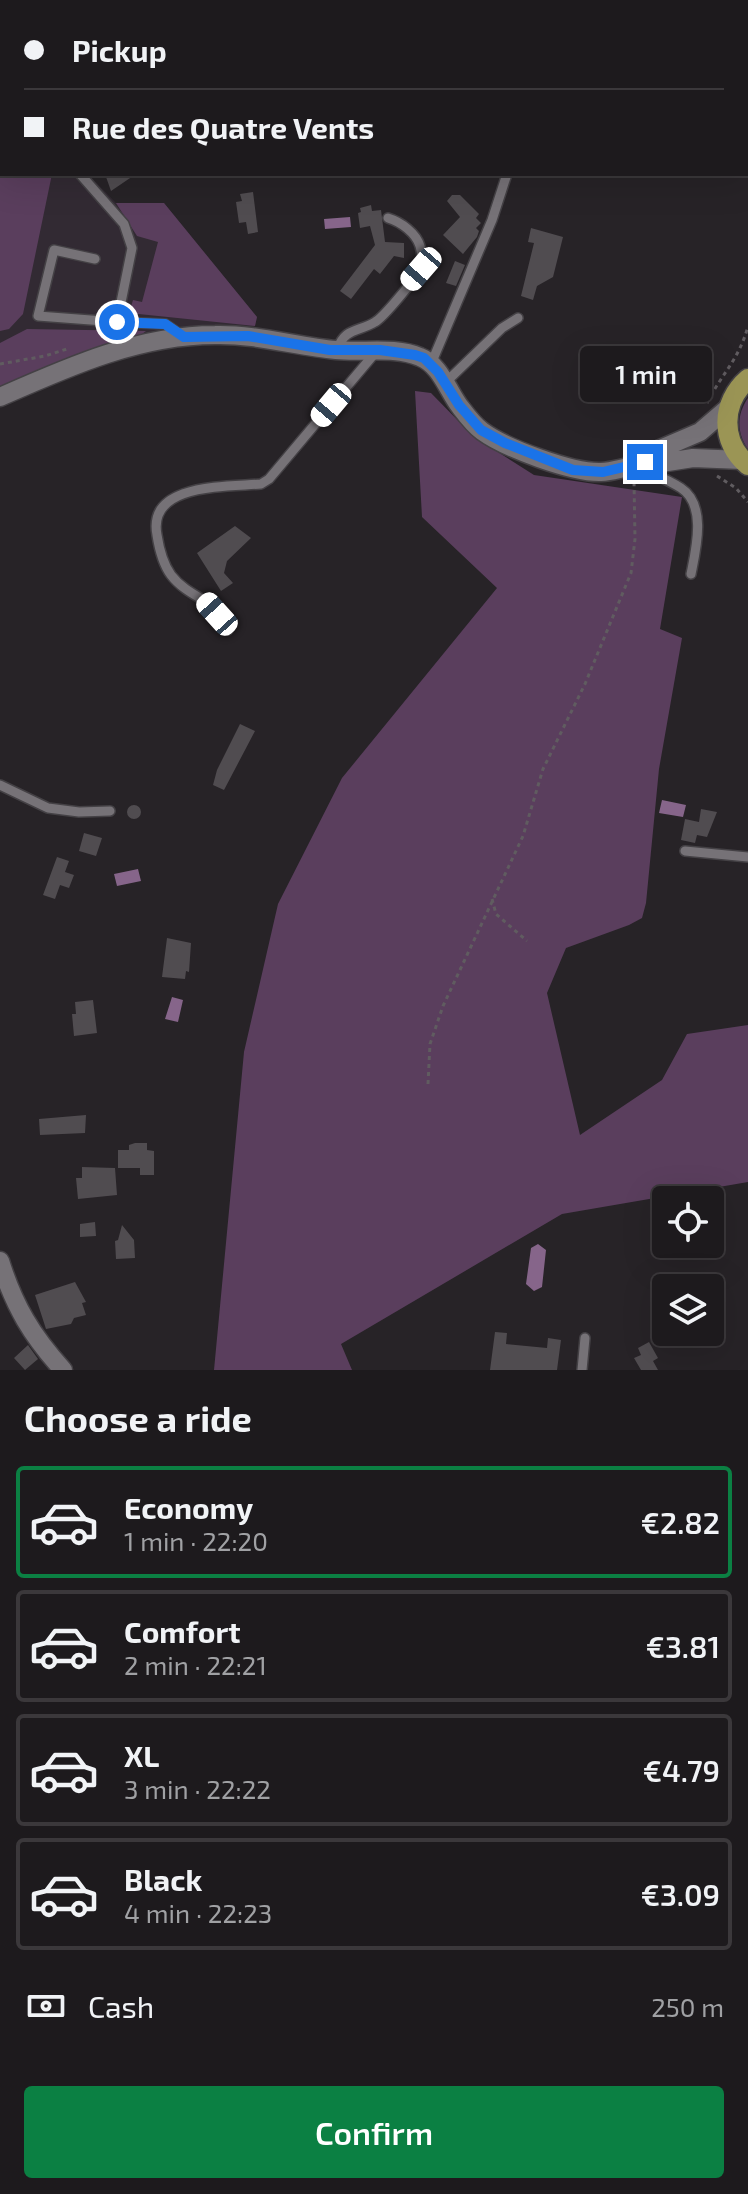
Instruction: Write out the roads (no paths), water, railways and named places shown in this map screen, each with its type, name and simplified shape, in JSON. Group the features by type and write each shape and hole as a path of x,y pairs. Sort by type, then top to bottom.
{"main road":[{"path":"745,463 730,441 727,430 729,407 734,395 748,379"}],"street":[{"path":"0,397 65,368 110,353 184,337 248,336 337,350 378,350 415,355 431,364 459,405 481,430 573,470 603,472 643,462 661,463 693,458 745,463"},
{"path":"643,462 658,450 700,432 729,407"},
{"path":"0,1261 15,1303 36,1340 63,1370"}],"lane":[{"path":"82,176 124,224 132,248 117,322"},
{"path":"431,364 486,234 506,176"},
{"path":"337,350 350,331 373,324 382,317 421,269 422,255 418,240 397,221 388,218"},
{"path":"95,259 54,250 38,316 165,324 184,337"},
{"path":"445,383 502,328 518,318"},
{"path":"228,630 206,602 171,575 159,549 156,513 167,499 182,494 261,484 269,479 378,350"},
{"path":"643,462 655,476 685,491 695,506 697,541 691,574"},
{"path":"0,785 48,808 79,812 110,811"},
{"path":"685,851 748,857"},
{"path":"582,1370 585,1338"}]}
